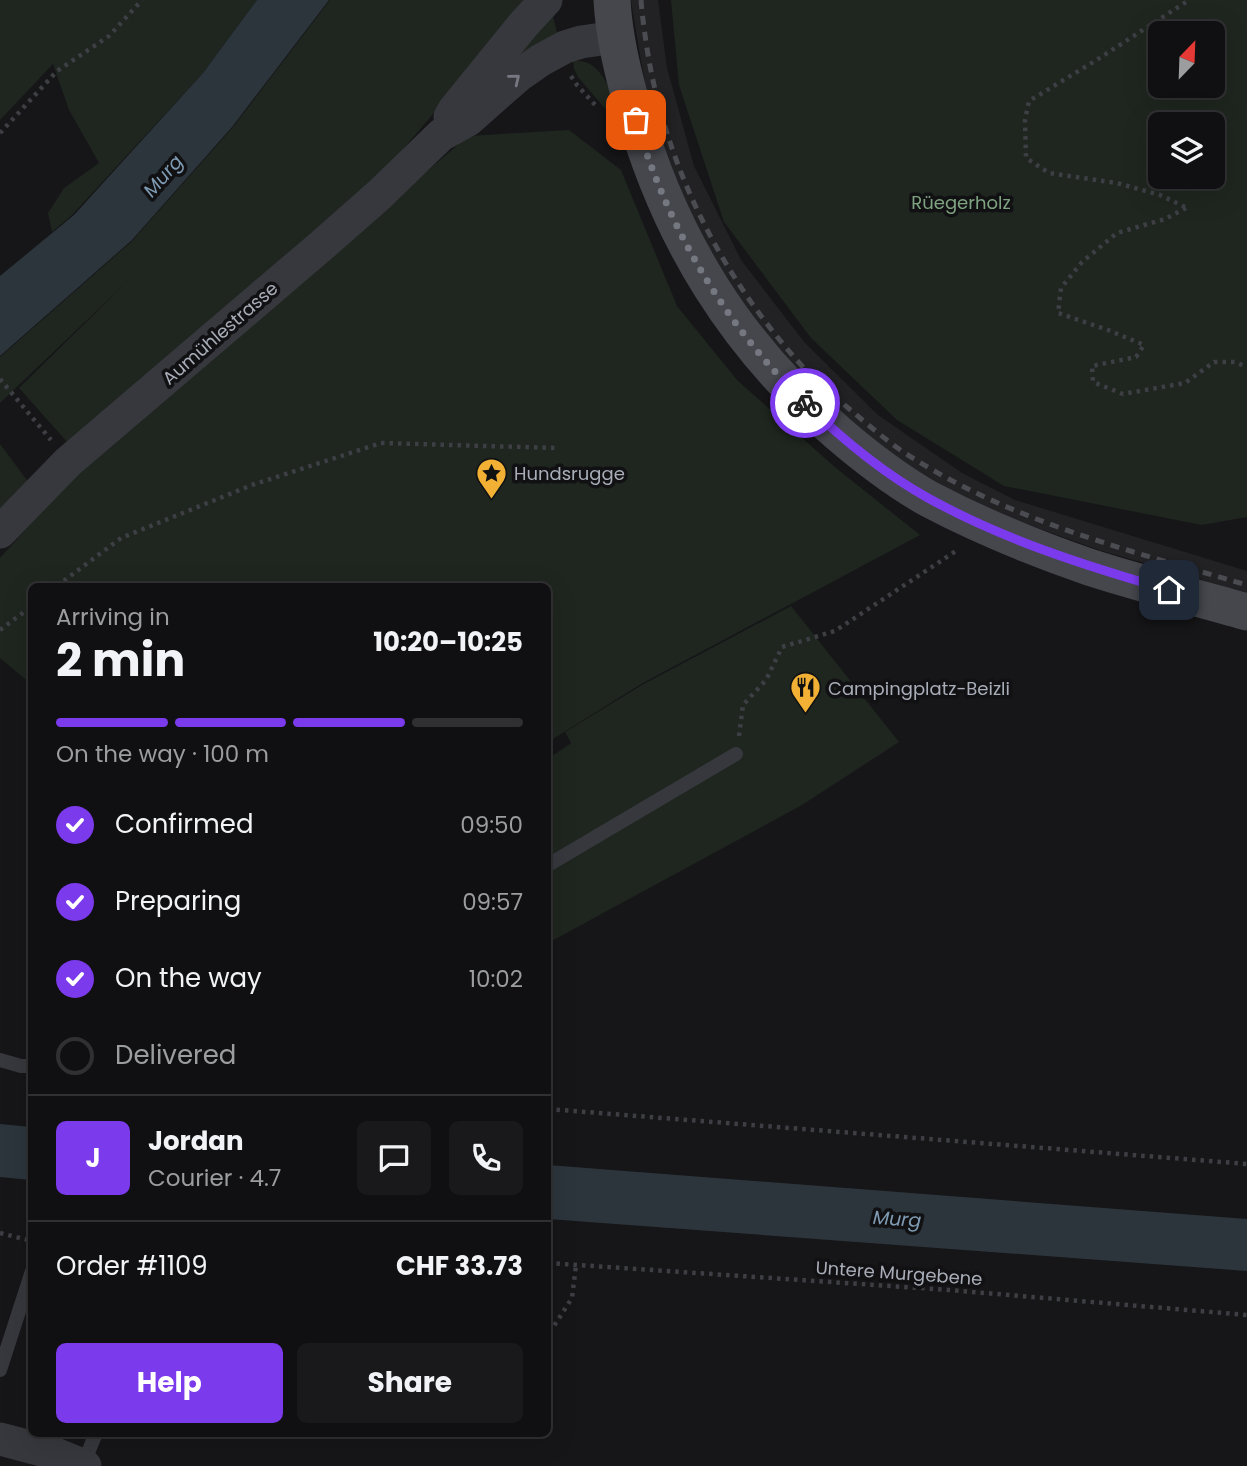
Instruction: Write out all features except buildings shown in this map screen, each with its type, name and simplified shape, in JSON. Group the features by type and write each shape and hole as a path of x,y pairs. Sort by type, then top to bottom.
{"main road":[{"path":"612,0 625,81 641,139 665,202 701,273 740,330 783,382 820,418 866,458 927,498 977,523 1092,568 1247,612"}],"street":[{"name":"Aumühlestrasse","path":"441,135 454,110 546,0"},
{"name":"Aumühlestrasse","path":"0,532 68,462 321,246 441,135 468,120 518,76 552,54 581,42 616,37"},
{"path":"0,1439 53,1453 84,1466"}],"lane":[{"path":"551,863 736,754"},
{"path":"0,1060 28,1066"},
{"path":"0,1370 28,1282"},
{"path":"84,1466 95,1437"}],"path":[{"path":"0,133 57,71 109,36 142,0"},
{"path":"1189,0 1029,101 1025,121 1026,158 1049,173 1117,183 1160,195 1186,208 1165,219 1117,233 1082,262 1061,288 1058,313 1144,345 1136,357 1092,366 1093,382 1123,394 1185,383 1214,362 1235,362 1247,367"},
{"path":"0,379 50,439"},
{"path":"61,583 121,538 252,485 382,443 557,448"},
{"path":"736,754 743,705 766,680 782,647 835,631 968,544"},
{"path":"0,630 28,609"},
{"path":"551,1109 1247,1164"},
{"path":"0,1233 28,1240"},
{"name":"Untere Murgebene","path":"551,1264 935,1289 1247,1315"},
{"path":"551,1329 572,1298 576,1265"}],"shaded area":[{"path":"631,0 658,0 667,68 694,166 741,260 805,343 878,415 962,473 1015,500 1247,571 1247,593 1099,550 1004,516 956,493 909,466 864,433 797,370 758,324 720,270 689,213 651,113"}],"green space":[{"path":"0,0 257,0 203,73 72,215 52,232 48,213 64,188 99,163 69,110 53,64 0,120"},
{"path":"330,0 531,0 391,163 69,444 19,388 129,280 0,403 0,357 132,241 233,127"},
{"name":"Rüegerholz","path":"671,0 1247,0 1247,517 1202,525 1004,486 897,420 811,338 724,222 679,85"},
{"path":"552,12 558,36 519,55"},
{"path":"573,60 590,64 603,77 611,94 621,131 578,77"},
{"path":"569,130 621,170 677,306 737,380 836,468 920,535 641,684 551,740 551,583 28,583 28,681 0,658 0,558 74,476 468,136"},
{"path":"0,444 29,483 0,513"},
{"path":"791,606 899,742 802,805 551,941 551,757 571,743 565,732 642,685"}],"water":[{"name":"Murg","path":"257,0 329,0 232,127 132,240 0,356 0,276 74,215 203,73"},
{"path":"0,1124 28,1127 28,1180 0,1177"},
{"name":"Murg","path":"551,1165 1247,1219 1247,1271 551,1219"}],"railway":[{"path":"641,0 646,42 666,131 700,216 721,256 772,331 814,378 868,425 916,460 994,501 1077,534 1247,585"}],"way so far":[{"path":"636,120 665,202 701,273 740,330 783,382 805,403"}],"place":[{"name":"Hundsrugge","path":"491,500"},
{"name":"Campingplatz-Beizli","path":"805,715"}],"route":[{"path":"805,403 866,458 927,498 1021,542 1092,568 1169,590"}]}
